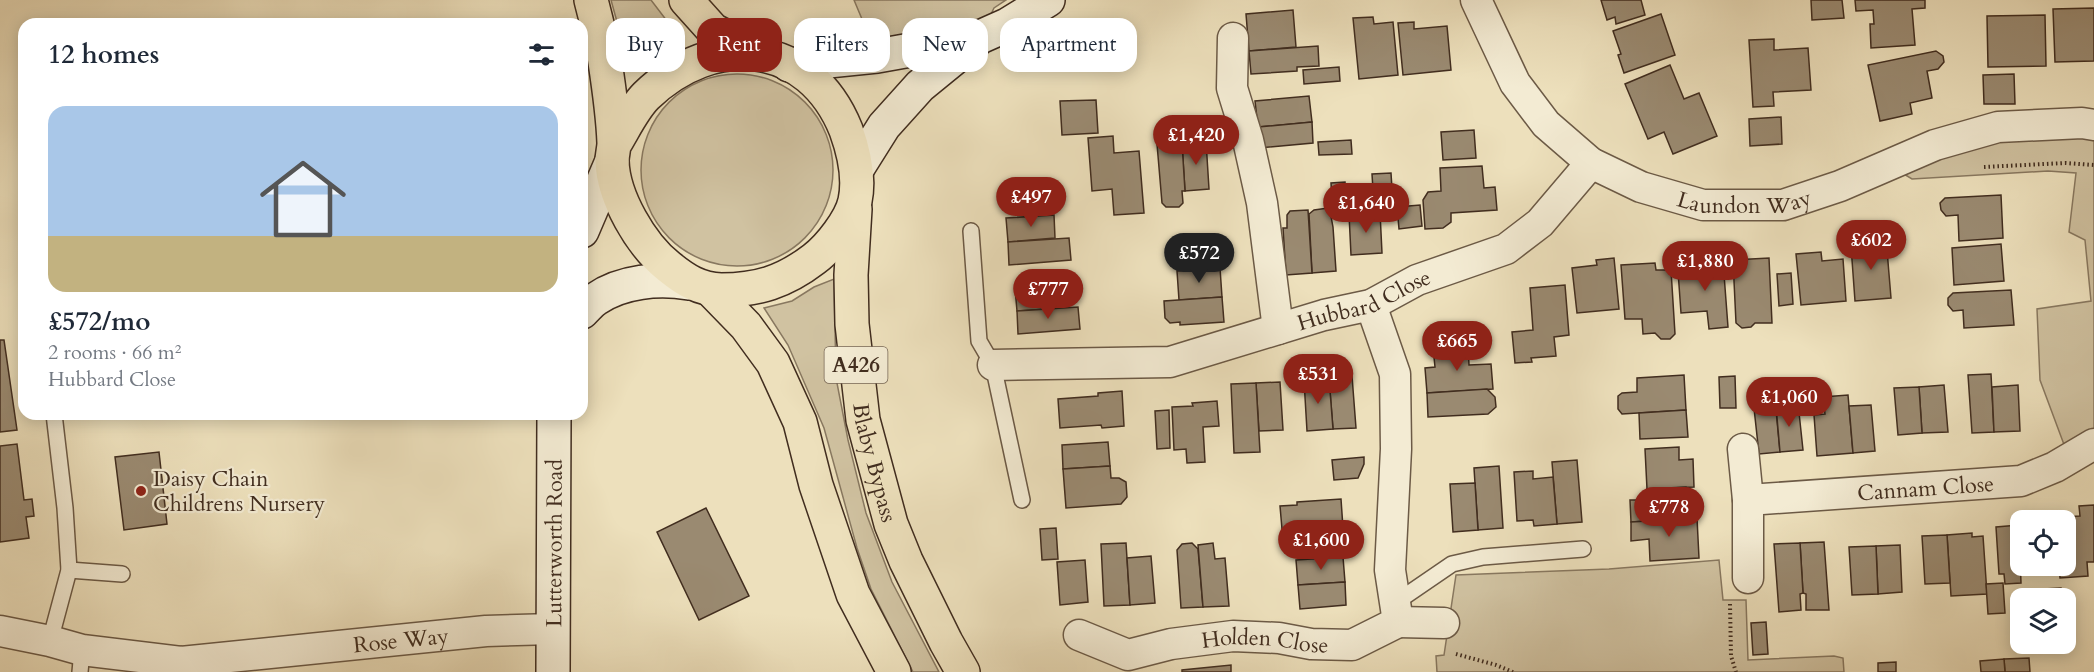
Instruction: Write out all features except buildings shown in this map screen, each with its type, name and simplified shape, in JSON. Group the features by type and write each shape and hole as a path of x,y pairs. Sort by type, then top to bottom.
{"main road":[{"path":"591,0 605,60 618,189 629,217 645,244 665,264 700,286 746,326 773,363 800,422 816,485 853,594 894,672"},
{"path":"686,0 702,18"},
{"path":"613,153 645,97 668,78 697,61"},
{"name":"Blaby Bypass","path":"782,62 801,71 826,94 841,118 850,140 857,170 851,275 852,317 863,420 891,524 916,582 963,672"},
{"path":"700,286 746,290 774,283 798,271 820,255 839,234 855,202"}],"street":[{"path":"988,33 1007,25 1048,0"},
{"name":"Laundon Way","path":"1476,0 1515,83 1546,124 1591,163 1641,187 1703,205 1783,205 1840,186 1935,145 1998,127 2082,123 2094,125"},
{"path":"1233,38 1232,88 1248,140 1262,203 1278,329"},
{"path":"789,65 902,51"},
{"path":"857,170 884,126 920,86 937,72"},
{"path":"588,216 613,153"},
{"name":"Hubbard Close","path":"993,365 1170,362 1324,315 1371,305 1417,280 1506,249 1540,223 1591,163"},
{"path":"588,306 595,299 617,288 642,282 669,280 700,286"},
{"path":"1371,305 1395,374 1396,449 1390,570 1397,612"},
{"name":"Lutterworth Road","path":"553,672 554,420"},
{"name":"Cannam Close","path":"1748,500 2021,481 2055,467 2094,444"},
{"path":"1743,449 1748,500 1748,578"},
{"name":"Holden Close","path":"1079,635 1129,663 1172,644 1233,636 1280,638 1311,644 1352,645 1397,612 1444,623"},
{"name":"Rose Way","path":"0,631 50,641 81,661 181,662 486,631 553,629"}],"lane":[{"path":"971,231 979,341 993,365 1022,500"},
{"path":"50,641 69,570 65,508 55,420"},
{"path":"1397,612 1452,564 1483,557 1583,549"},
{"path":"69,570 122,574"}],"path":[{"path":"1736,672 1731,656 1729,595 1748,578"},
{"path":"1444,623 1442,650 1513,672"}],"shaded area":[{"path":"611,0 651,0 665,18 616,18"},
{"path":"854,0 1006,0 994,8 988,20 988,18 902,18 902,41 890,42 890,18 862,18"},
{"path":"728,74 746,74 774,81 805,102 826,133 833,170 826,207 805,238 774,259 746,266 728,266 692,255 663,231 652,215 645,198 641,179 641,161 652,125 676,96 692,85 709,78"},
{"path":"2094,125 2094,444 2069,458 2040,380 2037,309 2091,301 2085,240 2069,232 2076,173 2048,171 1912,179 1889,165 1935,145"},
{"path":"834,279 836,378 866,513 892,582 939,672 913,672 871,589 857,548 824,428 788,345 764,308 792,301 814,287"},
{"path":"1719,560 1723,600 1746,600 1748,660 1834,656 1843,658 1844,672 1437,672 1436,656 1444,655 1456,575 1609,569"}],"place":[{"name":"Daisy Chain Childrens Nursery","path":"141,491"}]}
